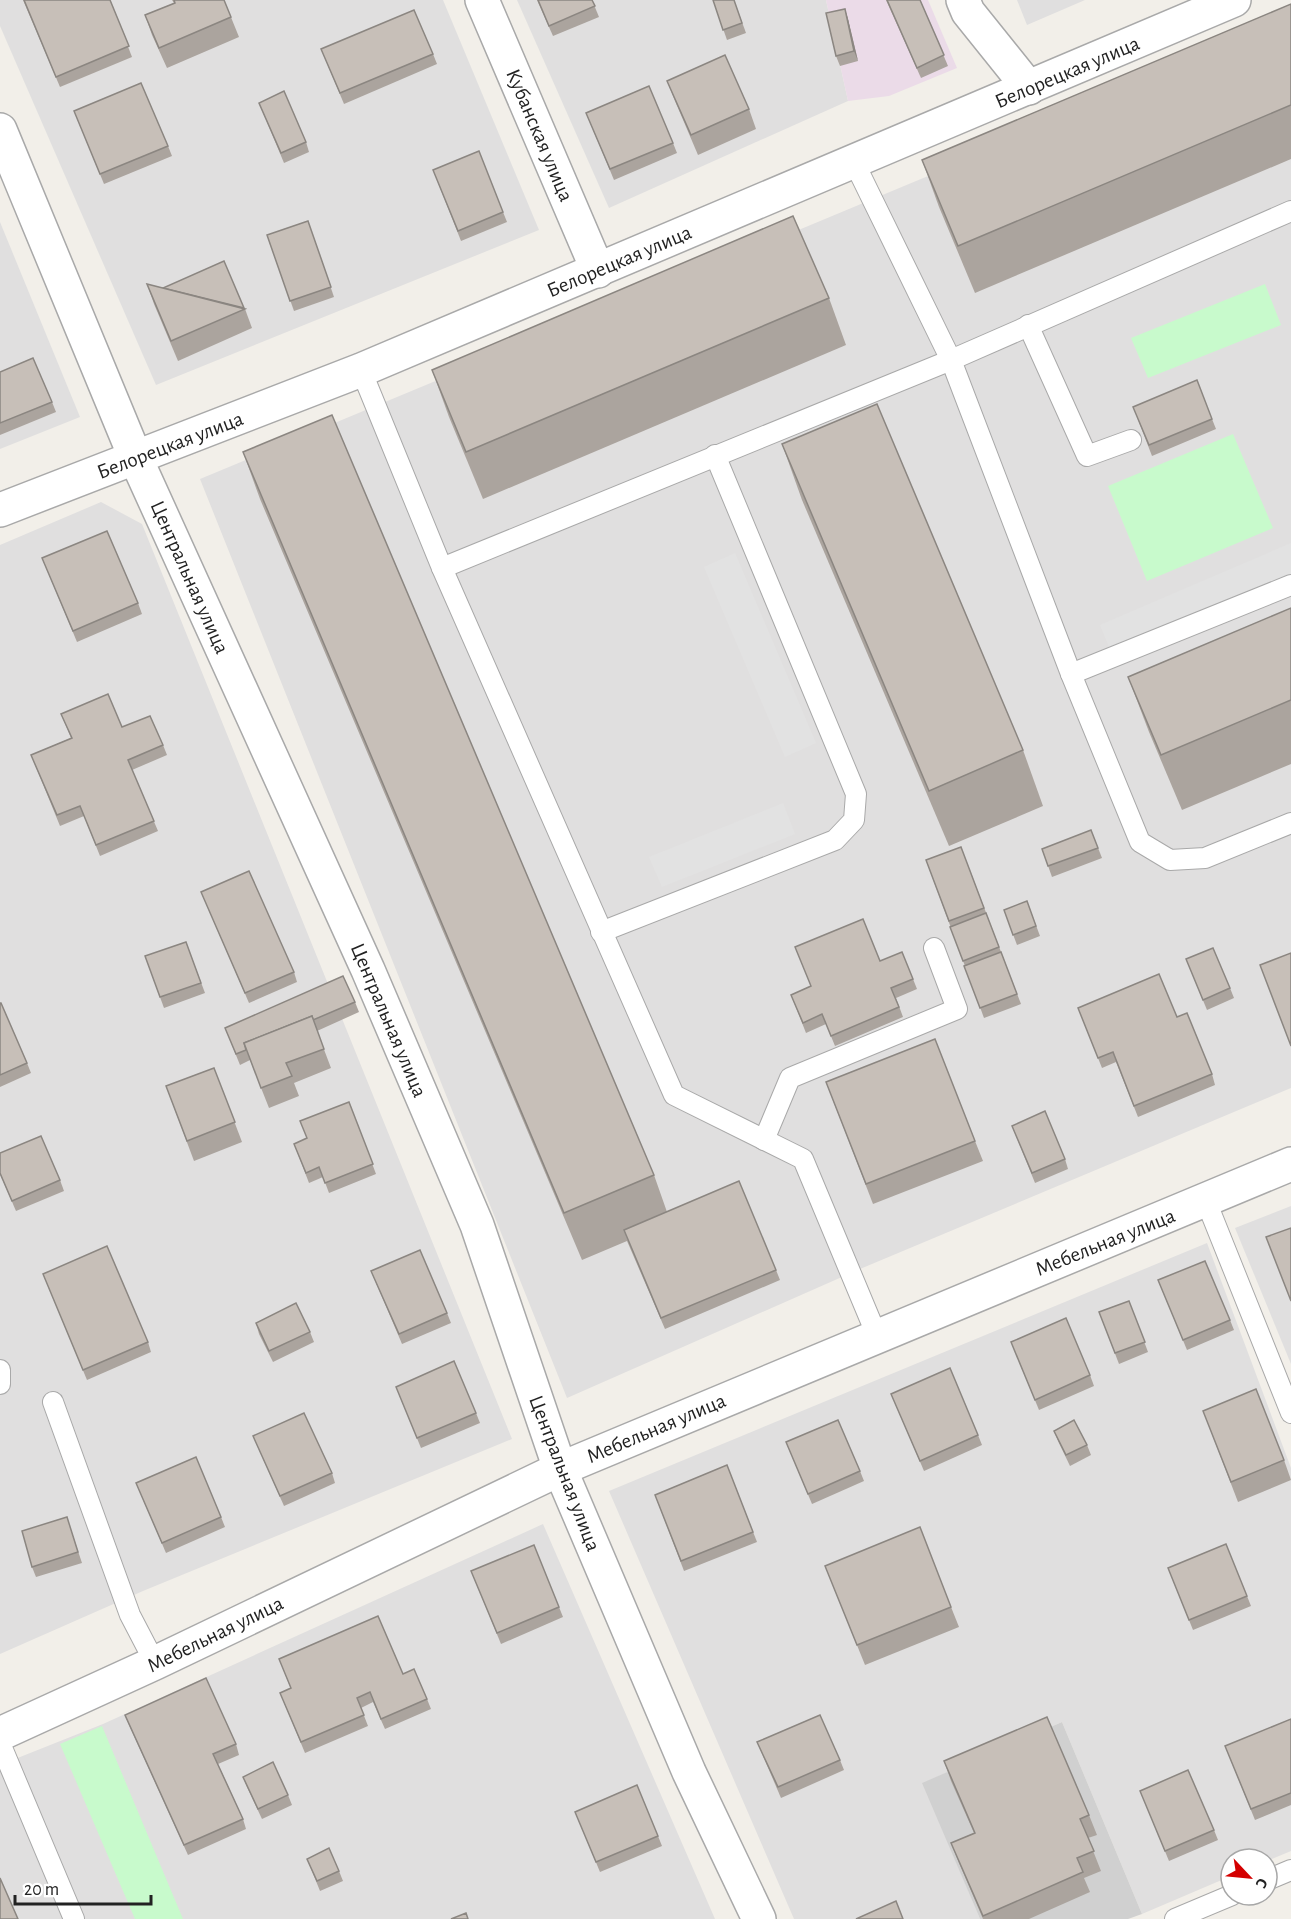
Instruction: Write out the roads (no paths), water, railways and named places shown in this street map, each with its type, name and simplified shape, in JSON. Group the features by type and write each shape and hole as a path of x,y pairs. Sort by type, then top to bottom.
{"street":[{"name":"Кубанская улица","path":"482,0 597,271"},
{"path":"963,0 968,12 1029,88"},
{"name":"Белорецкая улица","path":"0,510 361,370 1234,0"},
{"name":"Центральная улица","path":"0,130 136,459 368,970 477,1225 560,1469 689,1772 759,1919"},
{"name":"Мебельная улица","path":"0,1734 155,1663 560,1469 1291,1164"}],"lane":[{"path":"854,162 951,360 1071,674 1140,842 1170,860 1205,858 1291,824"},
{"path":"442,568 951,360 1291,211"},
{"path":"1028,325 1087,456 1131,440"},
{"path":"361,370 442,568 674,1095 803,1159 877,1336"},
{"path":"601,932 835,840 854,820 856,794 715,455"},
{"path":"1071,674 1291,585"},
{"path":"764,1140 790,1078 957,1009 934,948"},
{"path":"1206,1201 1291,1413"},
{"path":"0,1370 0,1384"},
{"path":"53,1402 130,1615 155,1663"},
{"path":"0,1743 74,1919"},
{"path":"1175,1919 1219,1900"}]}
